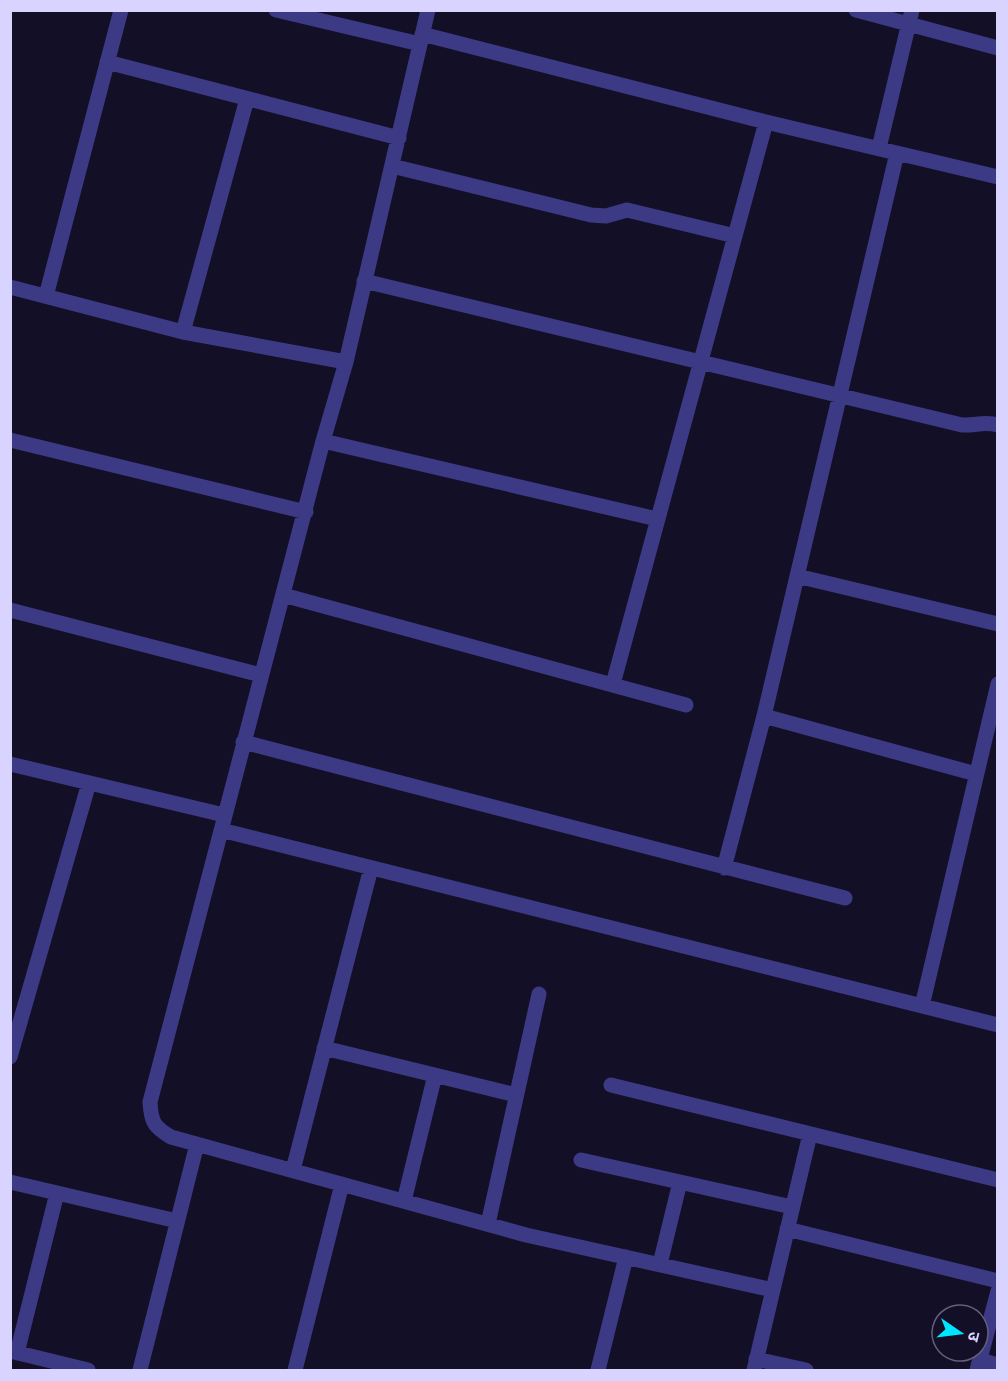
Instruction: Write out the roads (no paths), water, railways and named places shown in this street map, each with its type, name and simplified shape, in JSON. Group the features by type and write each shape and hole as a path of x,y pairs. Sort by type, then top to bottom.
{"street":[{"path":"46,296 121,10"},
{"path":"276,10 421,39 998,177"},
{"path":"428,10 346,362 243,742 150,1102 151,1121 156,1129 196,1144 488,1224 773,1290"},
{"path":"856,10 910,17 998,48"},
{"path":"879,148 910,17"},
{"path":"107,62 399,138"},
{"path":"183,332 247,99"},
{"path":"613,684 766,122"},
{"path":"724,868 764,716 897,153"},
{"path":"392,166 591,215 606,216 627,210 735,236"},
{"path":"364,281 839,398 962,425 972,426 983,422 998,425"},
{"path":"10,287 183,332 346,362"},
{"path":"10,440 306,512"},
{"path":"323,441 657,519"},
{"path":"797,576 998,624"},
{"path":"283,595 686,705"},
{"path":"10,610 261,675"},
{"path":"922,1006 998,684"},
{"path":"764,716 976,774"},
{"path":"243,742 845,898"},
{"path":"10,764 88,783 371,868 998,1025"},
{"path":"10,1057 88,783"},
{"path":"293,1170 371,868"},
{"path":"488,1224 539,994"},
{"path":"324,1048 516,1095"},
{"path":"404,1201 435,1075"},
{"path":"611,1085 998,1180"},
{"path":"806,1371 755,1365 810,1134"},
{"path":"140,1371 196,1144"},
{"path":"581,1160 792,1207"},
{"path":"10,1182 177,1221"},
{"path":"660,1264 680,1182"},
{"path":"295,1371 342,1184"},
{"path":"57,1193 14,1352 88,1371"},
{"path":"787,1229 998,1281"},
{"path":"598,1371 626,1257"},
{"path":"998,1291 978,1365 998,1365"}]}
